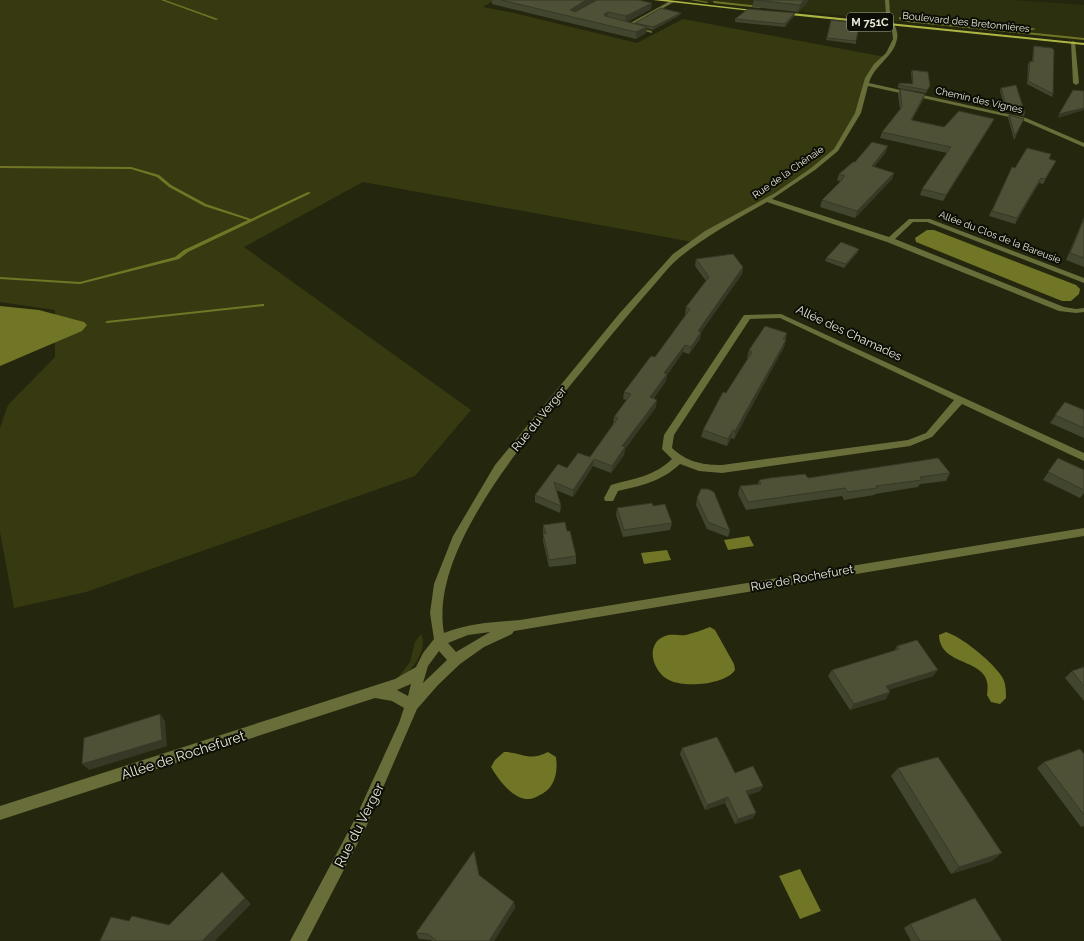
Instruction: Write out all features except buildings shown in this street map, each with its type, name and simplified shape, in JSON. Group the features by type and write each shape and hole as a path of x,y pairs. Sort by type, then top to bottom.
{"main road":[{"path":"655,0 763,11"},
{"name":"Boulevard des Bretonnières","path":"778,12 1084,44"}],"street":[{"name":"Rue de la Chênaie","path":"708,233 767,200 813,169 836,150 858,113 866,84 876,65 885,57 895,38 887,0"},
{"path":"627,26 672,2"},
{"path":"621,24 650,32"},
{"path":"1073,42 1076,83"},
{"name":"Chemin des Vignes","path":"866,84 1024,119 1084,145"},
{"path":"767,200 890,240 1062,308 1076,311 1084,310"},
{"name":"Allée du Clos de la Bareusie","path":"890,240 911,220 928,220 1084,281"},
{"name":"Rue du Verger","path":"412,706 433,680 455,659 440,642 436,623 437,600 440,584 458,536 481,495 498,468 622,316 676,256 708,233"},
{"name":"Allée des Chamades","path":"678,460 667,449 669,435 747,317 781,316 1084,457"},
{"path":"609,498 615,488 641,482 665,473 678,460 698,469 722,469 910,443 929,435 960,400"},
{"name":"Rue de Rochefuret","path":"440,642 462,632 520,625 1084,532"},
{"name":"Rue de Rochefuret","path":"455,659 480,642 520,625"},
{"name":"Rue du Verger","path":"298,941 351,844 380,783 412,706 420,671 427,658 440,642"},
{"name":"Allée de Rochefuret","path":"0,813 365,695 407,680 420,671"},
{"name":"Allée de Rochefuret","path":"365,695 387,693 400,698 412,706"}],"shaded area":[{"path":"0,0 495,0 483,7 514,13 637,43 683,19 885,57 868,78 862,103 836,150 777,194 693,242 363,182 244,247 471,410 415,476 86,592 14,608 0,532 0,428 8,405 55,357 55,310 0,302"},
{"path":"687,0 1013,0 1084,5 1084,40"},
{"path":"917,18 1024,26 1036,29 1028,31 924,21"},
{"path":"927,230 934,230 1076,285 1080,289 1079,294 1071,301 1062,301 916,242 915,238"},
{"path":"0,306 39,310 84,322 87,325 82,331 0,366"},
{"path":"749,536 754,546 728,550 724,540"},
{"path":"667,550 671,560 644,564 641,553"},
{"path":"710,627 715,630 734,664 735,670 723,679 704,684 684,684 669,680 663,676 655,665 653,658 653,651 658,640 667,635 686,635"},
{"path":"946,632 960,639 975,650 990,662 1000,674 1005,683 1006,698 1000,704 991,702 987,695 987,682 983,674 976,668 948,654 942,646 939,635"},
{"path":"421,634 423,643 419,658 406,674 397,679 410,662 415,642"},
{"path":"504,752 526,756 536,756 548,752 556,757 556,775 552,785 544,793 530,799 517,796 502,783 491,767 495,760"},
{"path":"800,869 821,911 800,919 779,876"}],"waterway":[{"path":"162,0 217,19"},
{"path":"691,0 707,2"},
{"path":"714,2 760,7"},
{"path":"900,18 907,21 1084,39"},
{"path":"0,167 131,168 158,176 170,186 205,205 251,220"},
{"path":"0,278 80,283 177,258 186,251 309,193"},
{"path":"107,322 262,305"}]}
